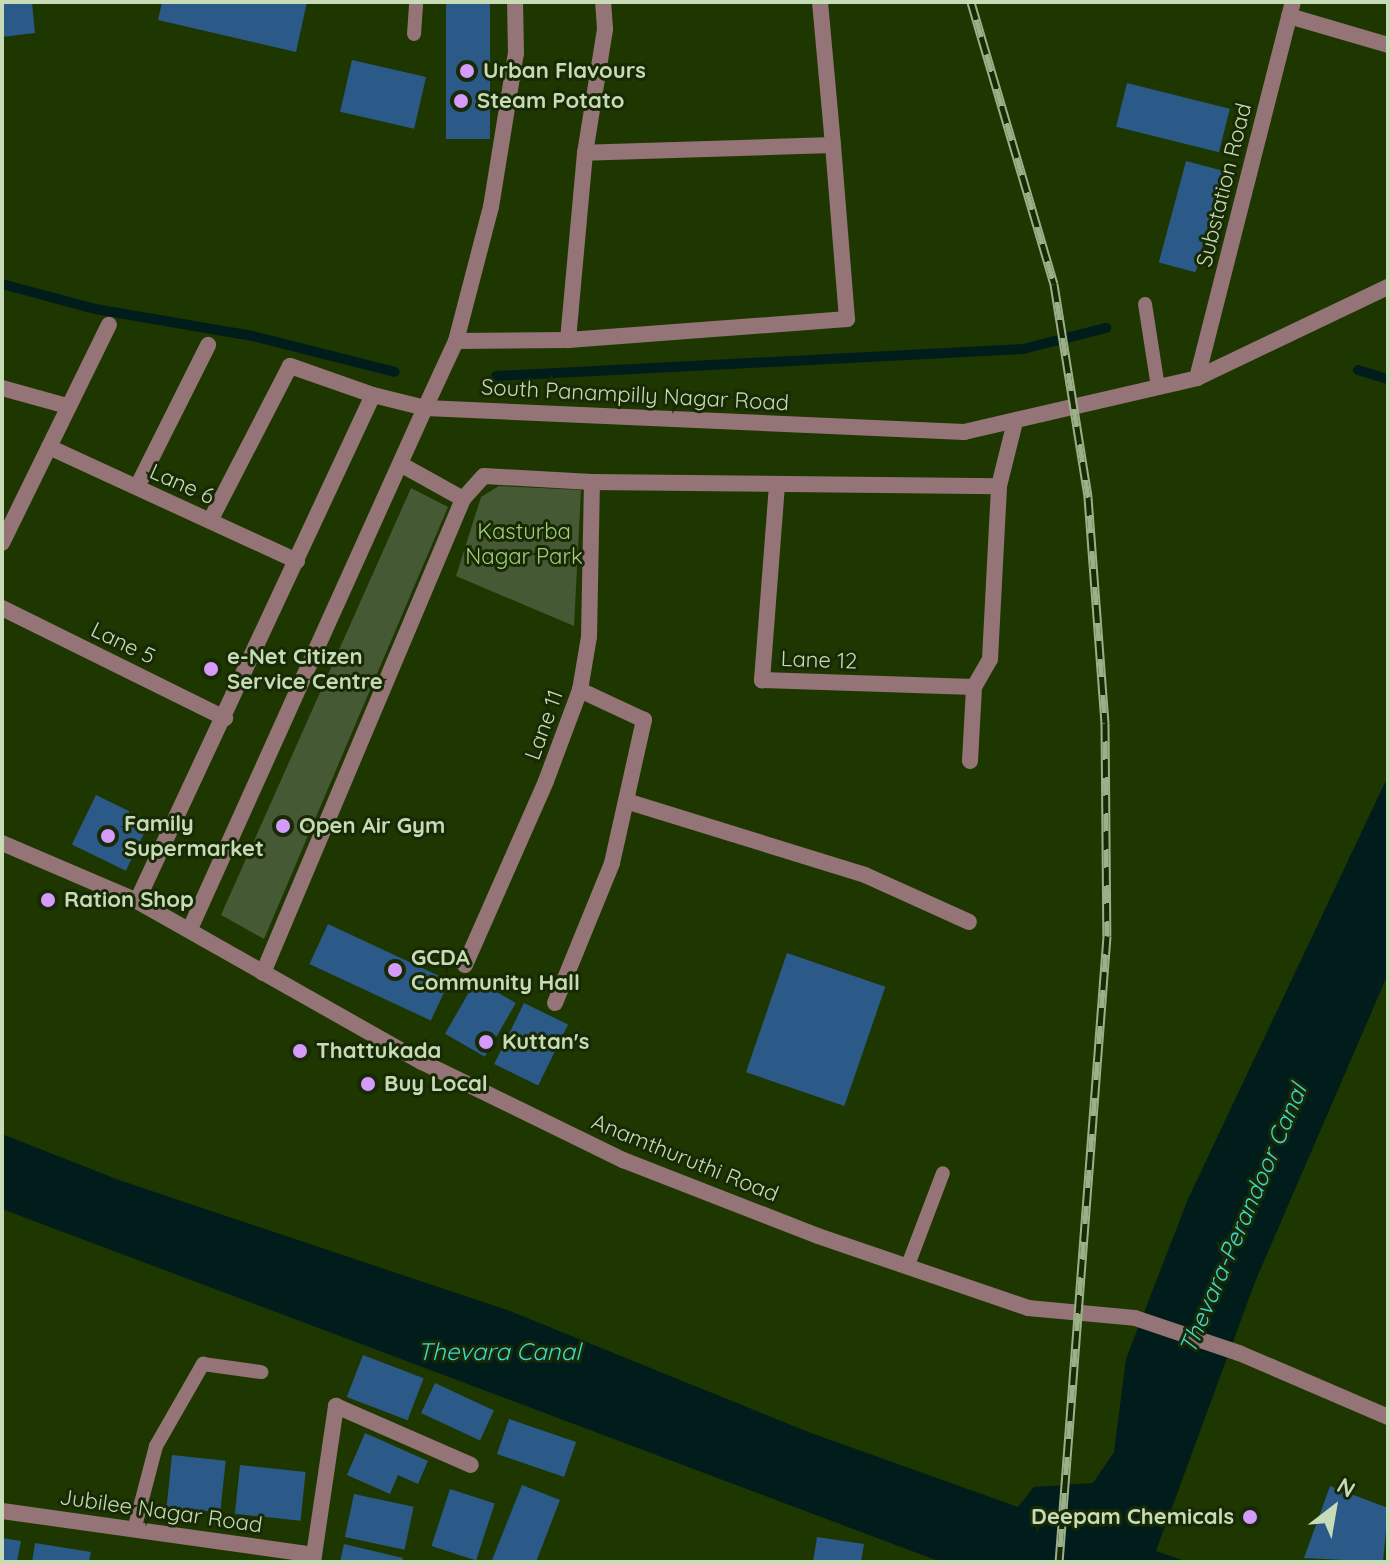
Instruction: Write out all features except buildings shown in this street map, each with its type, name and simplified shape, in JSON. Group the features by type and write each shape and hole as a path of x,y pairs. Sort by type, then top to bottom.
{"street":[{"path":"190,929 456,341 491,207 516,53 515,2"},
{"path":"568,340 585,153 605,29 603,2"},
{"path":"456,341 568,340 847,319 820,2"},
{"path":"1291,9 1388,45"},
{"name":"Substation Road","path":"1197,378 1291,9"},
{"path":"585,153 833,145"},
{"name":"South Panampilly Nagar Road","path":"210,521 290,366 373,395 425,408 964,432 1197,378 1388,287"},
{"path":"2,543 109,325"},
{"path":"137,487 208,345"},
{"path":"2,388 67,406"},
{"path":"137,901 225,718 373,395"},
{"path":"970,761 974,687 990,659 999,486 1015,422"},
{"name":"Lane 6","path":"49,447 297,561"},
{"path":"402,465 463,499"},
{"path":"263,973 463,499 484,476 592,482 999,486"},
{"name":"Lane 11","path":"465,965 546,781 580,690 589,637 592,482"},
{"name":"Lane 12","path":"777,485 762,680 974,687"},
{"name":"Lane 5","path":"2,608 225,718"},
{"path":"555,1003 612,863 644,720 580,690"},
{"path":"626,801 865,875 969,922"},
{"name":"Anamthuruthi Road","path":"2,843 137,901 422,1062 623,1160 818,1236 1028,1308 1135,1318 1239,1353 1388,1417"},
{"path":"314,1558 336,1406 471,1465"},
{"name":"Jubilee Nagar Road","path":"2,1511 314,1558"}],"lane":[{"path":"414,34 416,2"},
{"path":"1145,304 1158,387"},
{"path":"908,1265 943,1173"},
{"path":"134,1530 156,1446 203,1364 261,1372"}],"green space":[{"name":"Kasturba Nagar Park","path":"499,486 581,490 574,626 456,576 481,497"},
{"path":"411,488 448,507 264,939 221,915"}],"water":[{"path":"1388,776 1388,974 1255,1282 1156,1551 1188,1562 941,1562 2,1209 2,1134 119,1180 510,1311 811,1433 1018,1507 1034,1487 1093,1483 1114,1452 1126,1359 1188,1199"}],"waterway":[{"path":"2,284 95,309 253,336 395,372"},
{"path":"496,376 1023,349 1106,328"},
{"path":"1358,370 1388,379"}],"railway":[{"path":"971,2 1054,284 1088,497 1105,723 1107,936 1059,1562"}],"place":[{"name":"Urban Flavours","path":"467,71"},
{"name":"Steam Potato","path":"461,101"},
{"name":"e-Net Citizen Service Centre","path":"211,669"},
{"name":"Open Air Gym","path":"283,826"},
{"name":"Family Supermarket","path":"108,836"},
{"name":"Ration Shop","path":"48,900"},
{"name":"GCDA Community Hall","path":"395,970"},
{"name":"Kuttan's","path":"486,1042"},
{"name":"Thattukada","path":"300,1051"},
{"name":"Buy Local","path":"368,1084"},
{"name":"Deepam Chemicals","path":"1250,1517"}],"water label":[{"name":"Thevara-Perandoor Canal","path":"1243,1219"},
{"name":"Thevara Canal","path":"499,1352"}]}
